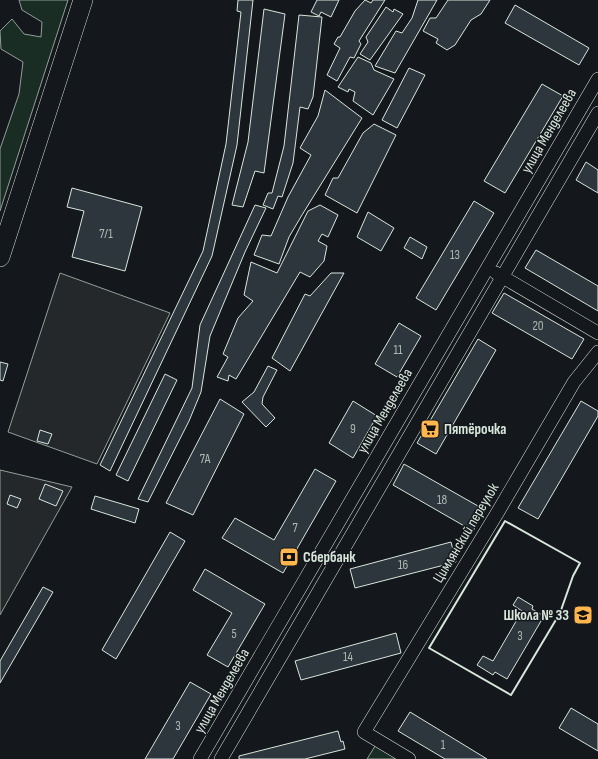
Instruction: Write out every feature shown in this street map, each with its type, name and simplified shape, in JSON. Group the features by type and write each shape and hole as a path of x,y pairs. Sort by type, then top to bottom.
{"highway":[{"path":"0,257 83,0"}],"street":[{"name":"улица Менделеева","path":"200,759 598,79"},
{"path":"220,759 598,113"},
{"path":"487,269 598,333"},
{"name":"Цимлянский переулок","path":"409,759 364,732 499,510 574,382 598,352"}],"green space":[{"path":"19,0 68,0 0,211 0,149 19,94 23,62 1,49 0,31 12,19 24,34 41,37 42,22 22,10"},
{"path":"377,743 403,759 367,759"}],"shaded area":[{"path":"60,273 170,313 97,464 8,432"},
{"path":"0,470 72,487 0,615"}],"building":[{"path":"238,0 253,0 237,145 212,256 110,471 100,465 203,251 226,144 241,12 237,11"},
{"path":"317,0 339,0 331,17 321,12 319,16 311,12"},
{"path":"365,0 371,3 373,0 385,0 359,41 361,44 354,58 350,57 337,81 327,75 340,48 334,44 338,37 340,37 355,11"},
{"path":"418,0 437,0 395,73 375,66 396,31 402,33 412,18"},
{"path":"448,0 490,0 481,14 471,20 455,45 447,50 436,43 438,39 423,31 430,18 436,18"},
{"path":"515,5 589,48 579,65 505,23"},
{"path":"386,7 393,12 394,9 403,14 370,60 360,54 368,42 366,37"},
{"path":"264,9 285,14 264,173 255,171 243,207 232,205 248,142"},
{"path":"299,15 322,17 313,97 308,109 300,107 293,163 282,197 278,196 273,209 263,205 268,193 272,193 284,146"},
{"path":"358,57 371,63 374,70 394,79 373,115 353,101 355,92 349,89 348,92 338,87"},
{"path":"409,68 425,75 397,128 382,120"},
{"path":"542,84 563,96 505,193 484,181"},
{"path":"325,90 362,118 289,237 279,264 254,255 262,235 271,236 288,197 311,155 300,148 318,116"},
{"path":"374,124 396,135 357,213 325,195 333,178 338,178 363,133"},
{"path":"586,162 598,170 598,193 576,180"},
{"path":"72,188 142,207 125,271 72,257 84,211 67,207"},
{"path":"474,201 494,213 436,310 416,298"},
{"path":"255,205 266,208 245,252 210,336 201,392 189,421 148,502 138,499 192,388 200,325"},
{"path":"320,205 338,215 328,237 322,234 318,241 327,246 324,261 310,277 300,272 236,379 229,375 228,381 217,377 228,357 223,354 238,318 253,301 244,295 251,262 277,273 308,211"},
{"path":"368,212 394,228 381,251 357,237"},
{"path":"410,237 427,247 422,259 404,248"},
{"path":"536,250 598,286 598,311 525,268"},
{"path":"331,273 344,273 290,371 272,358 305,294 310,296"},
{"path":"504,293 584,339 572,359 492,313"},
{"path":"399,323 421,336 397,377 375,364"},
{"path":"478,339 496,350 436,454 417,443"},
{"path":"0,362 8,364 3,381 0,380"},
{"path":"268,366 277,370 263,397 262,404 275,418 266,427 242,402 254,392"},
{"path":"165,374 177,380 128,481 116,475"},
{"path":"220,399 244,414 193,515 166,503"},
{"path":"353,401 377,416 353,458 329,443"},
{"path":"581,401 598,411 598,416 538,519 518,508"},
{"path":"40,430 52,434 48,444 37,441"},
{"path":"404,464 485,510 473,531 393,485"},
{"path":"315,469 336,481 283,573 222,538 235,518 274,540"},
{"path":"45,484 63,491 56,506 39,499"},
{"path":"10,495 21,499 17,508 7,504"},
{"path":"95,496 139,509 135,523 91,509"},
{"path":"170,532 185,541 116,659 102,650"},
{"path":"451,542 456,562 355,588 350,569"},
{"path":"205,569 265,604 228,667 207,655 232,613 193,590"},
{"path":"43,587 53,592 0,683 0,661"},
{"path":"518,597 533,606 532,609 544,616 507,679 495,672 493,675 477,665 483,656 493,661 522,611 513,605"},
{"path":"396,633 401,653 301,680 295,661"},
{"path":"190,682 211,694 173,759 145,759"},
{"path":"571,708 598,724 598,751 559,728"},
{"path":"410,712 487,759 445,759 398,731"},
{"path":"338,731 345,749 305,759 239,759 239,756"}],"wall":[{"path":"505,521 580,563 573,576 560,613 511,695 429,648 505,521"}],"place":[{"name":"Пятёрочка","path":"430,429"},
{"name":"Сбербанк","path":"289,557"},
{"name":"Школа № 33","path":"583,615"}]}
